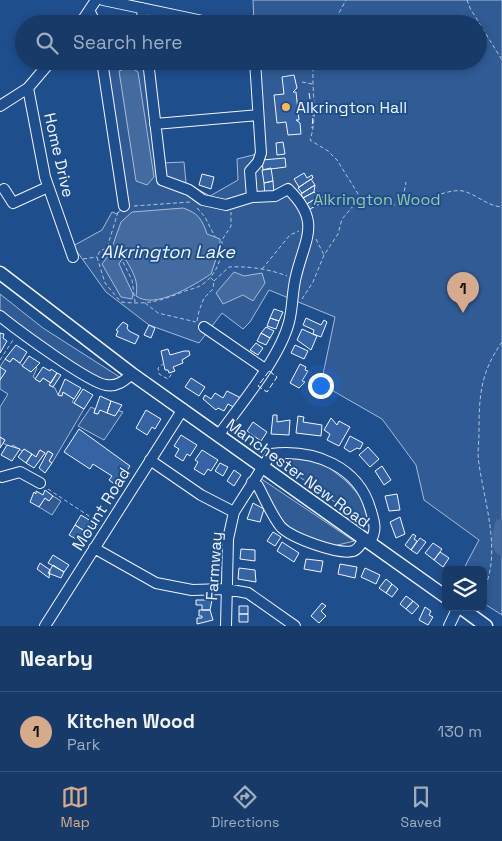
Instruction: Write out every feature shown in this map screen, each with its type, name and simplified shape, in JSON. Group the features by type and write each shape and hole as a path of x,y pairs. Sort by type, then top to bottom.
{"main road":[{"name":"Manchester New Road","path":"0,273 132,374 442,594"},
{"path":"465,611 486,626"}],"street":[{"path":"88,15 96,0"},
{"path":"103,0 175,15"},
{"path":"142,8 142,15"},
{"path":"0,106 28,88 43,70"},
{"path":"103,70 124,206"},
{"path":"149,70 162,180 189,190 203,200 226,205 252,197 275,196 288,189 309,220 310,232 295,278 289,324 265,369 218,436"},
{"path":"252,197 250,171 258,162 261,153 256,70"},
{"name":"Home Drive","path":"28,88 48,187 77,258"},
{"path":"155,124 258,115"},
{"path":"4,190 13,203 48,187"},
{"path":"0,316 17,334 88,378 105,385 122,384 132,374"},
{"path":"204,327 265,369"},
{"name":"Mount Road","path":"45,626 183,409"},
{"path":"252,482 258,486 281,527 299,539 352,551 366,541 375,528 366,496 361,486 340,467 320,457 286,453 271,454 261,467"},
{"path":"150,460 201,495 234,512"},
{"name":"Farmway","path":"226,626 228,539 234,512 261,467"},
{"path":"1,477 20,472 40,483"},
{"path":"94,548 156,583 192,590 226,589 255,596 295,626"},
{"path":"449,626 457,611"}],"path":[{"path":"338,15 346,0"},
{"path":"467,0 474,15"},
{"path":"487,36 502,60"},
{"path":"314,70 316,118 310,140 328,150 338,160 360,197 383,205 402,204 420,202 440,194 464,191 502,207"},
{"path":"302,82 313,84"},
{"path":"402,204 406,182"},
{"path":"304,298 324,255 338,234 342,218 360,197"},
{"path":"215,237 205,217 193,202 124,206 116,214 108,248 100,251 97,257 105,282 121,302 162,301 203,285 215,271 223,253 222,240 231,226 231,213 226,205"},
{"path":"262,270 290,235 298,231 310,232 321,246 324,255"},
{"path":"77,258 97,257"},
{"path":"123,262 132,280 135,303"},
{"path":"145,302 158,313 197,322 204,298 213,289 214,281 229,267 274,271 295,278"},
{"path":"210,277 214,281"},
{"path":"0,360 17,334"},
{"path":"487,580 492,566 493,546 478,463 478,409 489,360 502,342"},
{"path":"164,363 159,366 158,372 163,377 170,378 173,372"},
{"path":"159,382 163,377"},
{"path":"40,483 107,528"}],"shaded area":[{"name":"Alkrington Wood","path":"253,0 502,0 502,615 487,606 487,566 465,566 479,540 424,500 416,465 382,419 321,384 335,317 269,290 250,322 243,329 222,313 199,343 149,325 106,292 73,246 102,230 112,212 117,214 124,206 103,70 147,70 161,163 184,162 186,183 210,196 238,180 237,159 261,153 256,70 487,70 487,15 254,15"},
{"path":"0,294 43,328 118,376 122,383 105,385 0,314"},
{"path":"13,358 31,372 35,366 37,368 33,377 40,382 43,378 51,383 49,385 55,388 58,395 61,396 63,392 74,399 72,402 84,409 52,463 49,461 53,454 49,451 46,454 40,450 36,457 24,449 22,451 13,445 12,448 3,443 5,440 0,437 0,407 8,394 0,389 0,367 5,359 10,362"},
{"path":"91,407 95,409 94,413 97,414 100,410 123,412 104,440 78,426"},
{"path":"294,456 322,462 346,481 361,497 370,527 273,458"},
{"path":"260,478 354,541 334,546 310,539 294,531 283,521 266,495"},
{"path":"53,496 61,501 52,515 39,507 45,498 49,501"}],"water":[{"path":"135,70 138,72 154,177 147,185 136,181 119,71"},
{"name":"Alkrington Lake","path":"183,208 199,217 207,234 220,239 220,247 211,274 195,284 164,298 144,300 136,296 137,286 135,277 126,260 122,259 119,264 133,294 132,299 121,297 102,264 110,253 121,222 132,212"},
{"path":"234,272 244,276 262,273 265,283 253,301 243,295 223,304 216,293"}],"building":[{"name":"Alkrington Hall","path":"294,75 297,88 293,92 296,92 299,120 296,120 300,123 301,134 288,135 286,122 277,123 274,95 284,94 282,77"},
{"path":"283,142 285,154 277,155 276,143"},
{"path":"285,158 286,167 263,170 262,160"},
{"path":"271,168 273,181 264,183 262,170"},
{"path":"304,173 307,178 312,175 313,178 299,187 294,179"},
{"path":"202,174 214,177 211,189 199,185"},
{"path":"311,179 315,185 302,193 298,188"},
{"path":"273,181 274,194 265,196 264,183"},
{"path":"315,185 314,192 303,198 301,194"},
{"path":"314,192 316,194 319,192 321,195 307,204 303,198"},
{"path":"321,195 323,198 319,200 321,203 310,209 307,204"},
{"path":"274,309 283,312 279,321 270,318"},
{"path":"270,318 279,321 276,329 267,326"},
{"path":"306,318 321,325 324,320 327,322 321,337 313,334 314,330 303,325"},
{"path":"123,322 128,325 129,331 139,336 135,344 116,336 118,331 116,330"},
{"path":"149,325 155,328 151,338 144,335"},
{"path":"266,327 274,331 270,338 261,333"},
{"path":"302,329 317,336 311,350 297,340"},
{"path":"0,333 4,334 3,338 7,341 0,353"},
{"path":"261,333 270,338 266,345 257,341"},
{"path":"256,343 263,348 258,355 250,350"},
{"path":"16,345 27,352 20,363 13,358 10,362 5,359"},
{"path":"295,345 308,351 304,359 291,353"},
{"path":"168,349 170,355 189,351 190,355 182,360 183,363 173,367 175,371 169,373 168,370 165,370 161,351"},
{"path":"29,356 40,363 31,372 22,366"},
{"path":"300,364 306,367 305,370 308,371 302,381 305,382 299,388 290,383"},
{"path":"0,367 6,371 0,380"},
{"path":"43,367 57,373 51,383 43,378 40,382 35,379"},
{"path":"57,373 61,375 53,387 49,385"},
{"path":"191,378 205,387 199,396 185,387"},
{"path":"65,379 81,388 74,399 63,392 62,396 58,395"},
{"path":"83,389 93,395 84,409 74,403"},
{"path":"227,391 241,398 235,408 228,404 224,411 218,408 216,410 203,399 205,395 211,399 215,393 223,398"},
{"path":"100,396 111,401 107,413 100,410 98,414 94,413"},
{"path":"111,401 122,405 115,416 107,413"},
{"path":"146,410 161,419 155,429 152,427 147,435 136,428"},
{"path":"273,415 277,415 277,422 290,420 289,435 271,434"},
{"path":"298,416 304,417 303,422 322,425 321,436 296,433"},
{"path":"331,418 337,425 339,421 350,427 339,446 327,440 330,434 324,430"},
{"path":"253,422 267,432 261,441 247,431"},
{"path":"79,429 130,466 117,486 109,480 112,476 93,464 90,469 64,452"},
{"path":"181,435 197,445 190,456 187,454 183,461 175,456 179,449 174,446"},
{"path":"350,436 363,443 360,449 357,448 350,452 344,448"},
{"path":"0,437 5,440 0,448"},
{"path":"7,445 20,449 12,461 1,455"},
{"path":"368,447 379,459 370,467 359,455"},
{"path":"24,449 32,454 26,463 18,457"},
{"path":"40,450 45,453 34,468 26,463 32,454 36,457"},
{"path":"202,450 218,460 211,471 208,469 204,475 194,469 198,462 195,460"},
{"path":"48,451 53,454 49,461 52,463 45,473 39,468"},
{"path":"220,463 228,467 223,476 215,471"},
{"path":"382,466 391,480 384,485 375,471"},
{"path":"234,470 241,475 234,486 227,481"},
{"path":"45,490 53,496 49,501 45,498 39,507 30,502 34,492 36,494 36,491 43,495"},
{"path":"397,494 400,510 389,511 385,496"},
{"path":"253,503 264,509 260,522 247,519"},
{"path":"81,515 94,523 89,534 75,525"},
{"path":"400,517 405,534 396,538 390,522"},
{"path":"75,525 89,534 83,543 69,535"},
{"path":"273,532 281,537 275,546 267,541"},
{"path":"413,534 416,536 414,539 417,541 411,550 405,545"},
{"path":"420,538 426,542 417,554 411,550"},
{"path":"282,542 299,553 294,562 277,551"},
{"path":"433,543 442,549 434,560 425,553"},
{"path":"241,549 255,550 255,561 240,559"},
{"path":"440,552 449,558 444,566 434,560"},
{"path":"53,555 69,565 64,572 48,563"},
{"path":"306,559 323,561 321,572 304,569"},
{"path":"40,563 50,570 49,578 37,569"},
{"path":"340,564 357,567 355,578 338,574"},
{"path":"53,565 64,572 61,578 48,573"},
{"path":"239,568 255,570 256,582 238,579"},
{"path":"365,568 380,575 376,584 361,577"},
{"path":"386,579 392,584 386,593 379,588"},
{"path":"392,584 398,589 392,597 386,593"},
{"path":"406,596 413,601 406,609 400,604"},
{"path":"196,600 212,600 210,610 202,610 202,605 196,605"},
{"path":"413,601 419,606 412,614 406,609"},
{"path":"322,603 326,606 321,611 326,616 319,623 311,616"},
{"path":"239,606 248,606 248,614 239,614"},
{"path":"425,607 431,611 429,615 433,617 428,625 419,620"},
{"path":"199,610 210,610 213,620 197,624 197,618 202,618 202,616 199,616"},
{"path":"239,614 248,614 248,622 239,622"}],"waterway":[{"path":"502,526 499,542 502,548"}],"fence":[{"path":"309,93 313,116 312,128"},
{"path":"269,371 277,377 267,392 258,386 269,371"}],"place":[{"name":"Alkrington Hall","path":"286,107"},
{"name":"Kitchen Wood","path":"463,313"}]}
